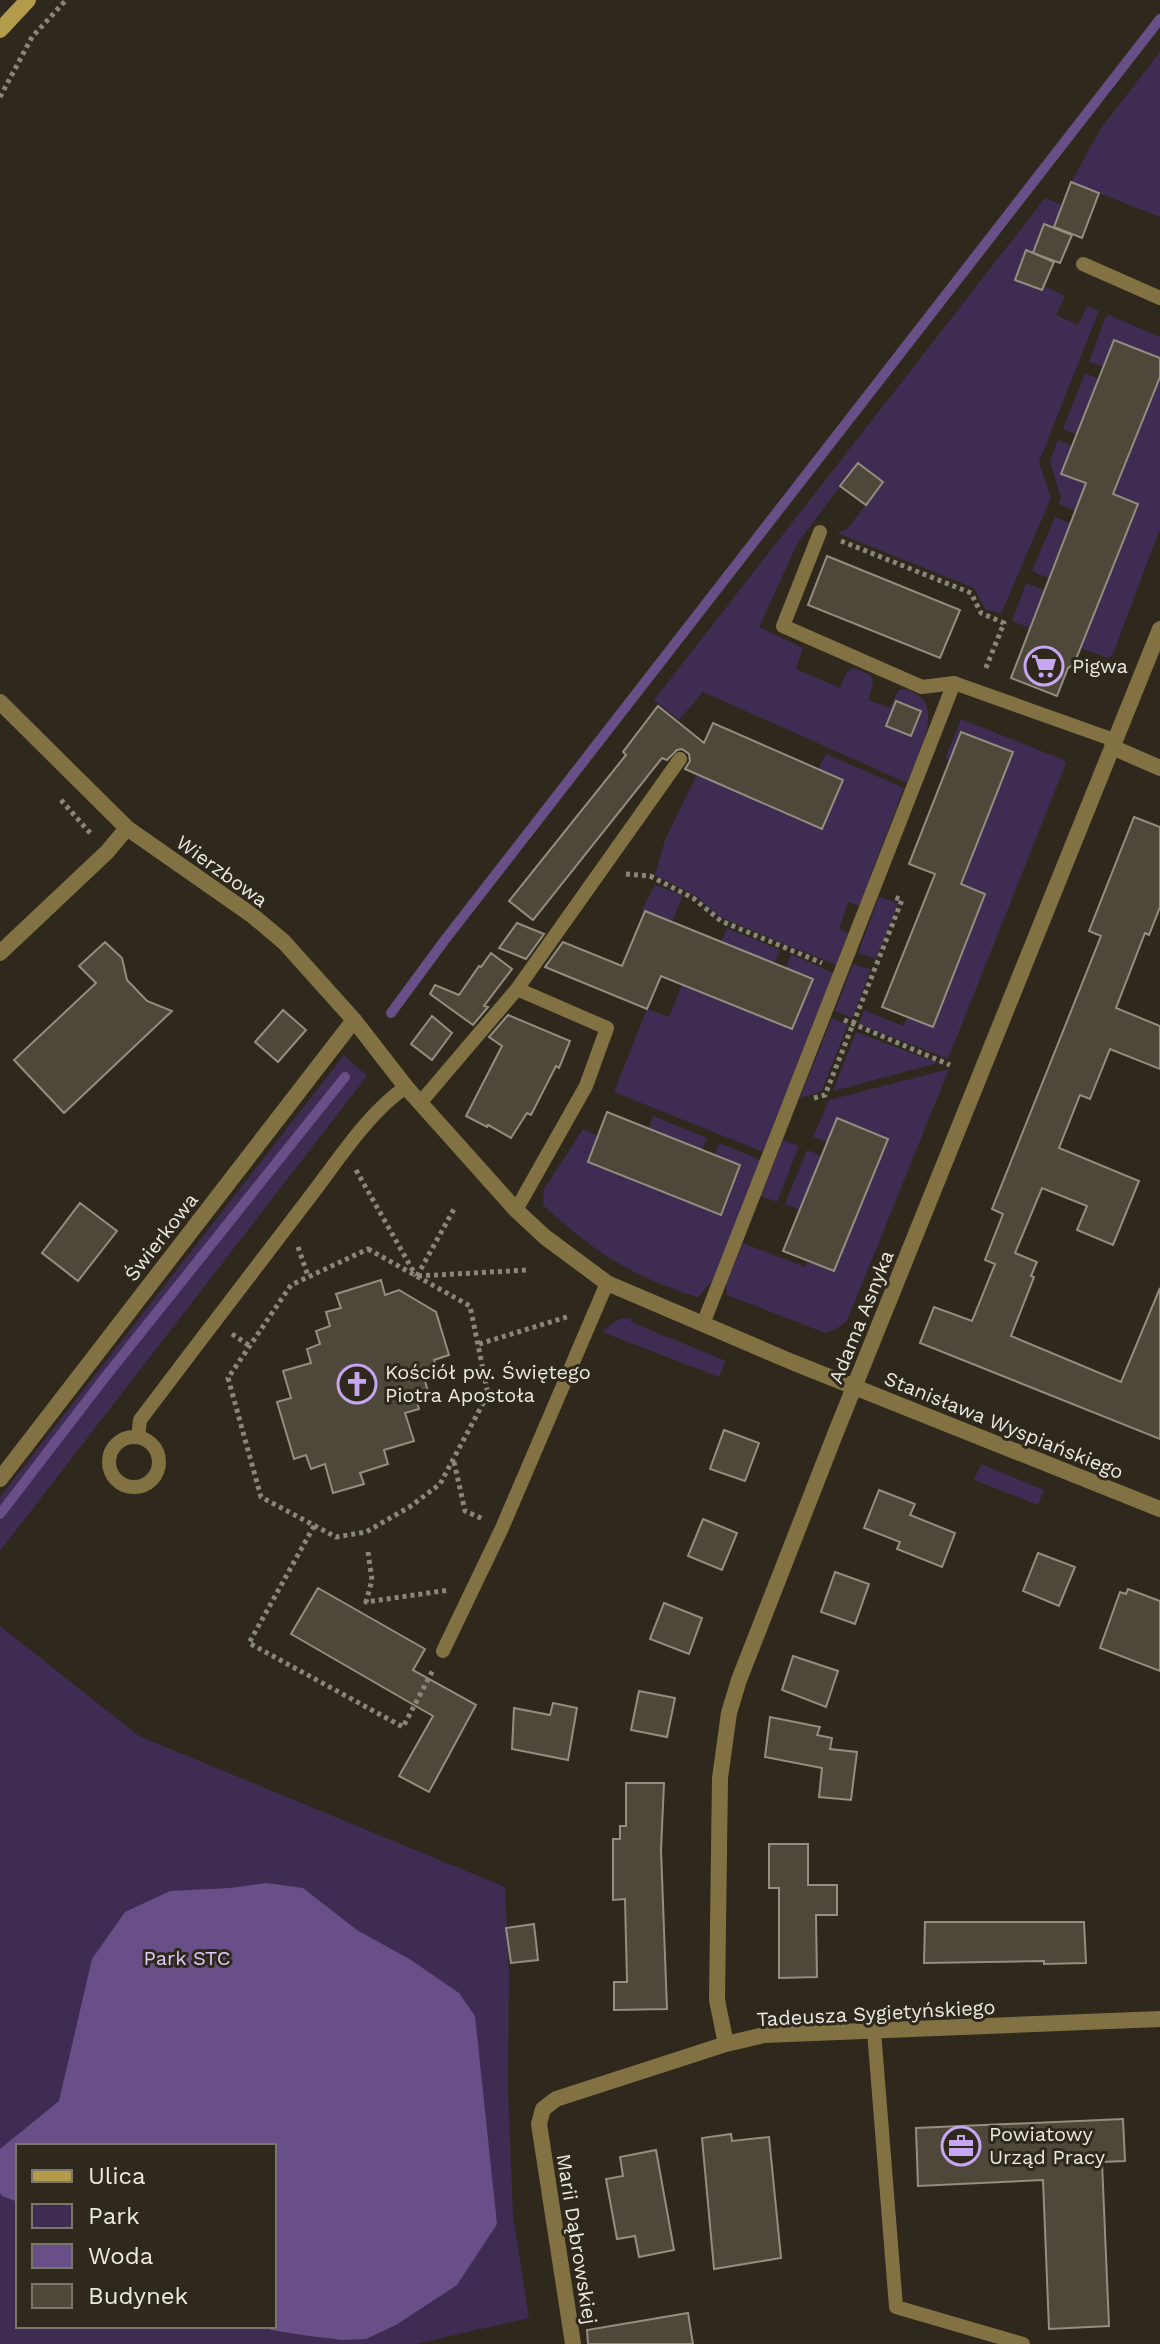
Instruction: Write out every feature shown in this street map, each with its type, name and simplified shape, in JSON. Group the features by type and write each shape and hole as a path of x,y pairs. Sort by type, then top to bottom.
{"main road":[{"path":"0,30 28,0"}],"street":[{"name":"Adama Asnyka","path":"726,2044 717,2000 720,1778 729,1713 739,1680 1160,629"},
{"name":"Wierzbowa","path":"0,702 127,828 253,916 284,942 354,1020 406,1087"},
{"path":"1113,744 1160,768"},
{"path":"0,953 107,852 127,828"},
{"name":"Świerkowa","path":"0,1479 354,1020"},
{"name":"Stanisława Wyspiańskiego","path":"406,1087 516,1210 545,1237 607,1283 854,1387 1160,1509"},
{"name":"Tadeusza Sygietyńskiego","path":"541,2141 539,2124 543,2109 556,2099 726,2044 764,2035 1160,2019"},
{"name":"Marii Dąbrowskiej","path":"541,2141 573,2344"}],"lane":[{"path":"1083,264 1160,298"},
{"path":"820,532 783,626 922,687 954,683 1113,744"},
{"path":"703,1324 954,683"},
{"path":"420,1103 517,989 680,759"},
{"path":"516,1210 586,1086 607,1028 517,989"},
{"path":"138,1437 140,1420 346,1151 389,1099 406,1087"},
{"path":"443,1651 509,1514 607,1283"},
{"path":"874,2031 896,2307 1023,2344"}],"path":[{"path":"0,97 32,37 66,0"},
{"path":"820,532 971,593 981,613 1004,623 976,693"},
{"path":"600,873 650,876 693,898 721,921 842,970"},
{"path":"789,1104 825,1095 854,1024 902,900 874,889"},
{"path":"825,1012 950,1065"},
{"path":"346,1151 417,1277"},
{"path":"417,1277 454,1209"},
{"path":"368,1249 470,1306 488,1394 440,1484 411,1506 366,1532 336,1537 261,1497 228,1378 291,1285 308,1276 368,1249"},
{"path":"302,1257 308,1276"},
{"path":"417,1277 528,1270"},
{"path":"479,1344 572,1316"},
{"path":"231,1333 250,1346"},
{"path":"453,1461 465,1511"},
{"path":"314,1526 249,1643 403,1727 443,1651"},
{"path":"368,1552 372,1580 366,1602 474,1586"}],"green space":[{"path":"1160,52 1160,217 1071,182 1101,128"},
{"path":"1045,198 1062,205 1053,227 1044,224 1033,253 1015,279 1042,290 1044,286 1065,296 1056,315 1078,325 1087,306 1099,311 1039,462 1051,498 1001,614 985,609 974,588 837,533 848,528 883,482 858,463 798,542 759,627 803,648 796,669 840,688 847,672 854,668 871,675 873,683 868,700 890,708 898,691 902,689 917,694 925,703 927,728 907,783 703,692 679,720 654,700"},
{"path":"1109,315 1160,337 1160,358 1114,340 1103,367 1089,362 1105,318"},
{"path":"1085,373 1098,379 1076,434 1063,429"},
{"path":"1160,377 1160,529 1112,656 1107,658 1012,621 1026,583 1044,590 1033,617 1085,638 1138,504 1113,494"},
{"path":"1058,440 1072,446 1061,474 1086,483 1075,511 1059,504 1061,498 1050,461"},
{"path":"1055,517 1070,523 1048,578 1032,571"},
{"path":"961,719 1066,763 948,1059 859,1024 864,1010 903,1026 908,1017 933,1027 985,895 961,884 1013,753 962,732 950,760 945,758"},
{"path":"826,754 904,788 859,906 848,902 839,929 848,933 836,965 720,917 696,896 655,875 665,840 697,774 822,828 843,781 818,769"},
{"path":"655,885 683,895 672,922 642,909"},
{"path":"879,897 898,903 876,959 858,953"},
{"path":"727,928 780,950 774,964 721,942"},
{"path":"791,954 833,973 763,1152 614,1092 647,1009 669,1017 682,984 792,1029 813,980 786,968"},
{"path":"853,964 871,969 852,1018 835,1011"},
{"path":"832,1018 848,1025 821,1092 800,1098"},
{"path":"856,1032 938,1063 833,1091"},
{"path":"344,1055 367,1076 0,1551 0,1497"},
{"path":"949,1069 847,1321 825,1333 727,1295 726,1284 743,1243 805,1267 808,1261 834,1271 887,1139 827,1142 813,1137 829,1100"},
{"path":"653,1116 707,1138 702,1150 649,1129"},
{"path":"583,1129 598,1136 588,1163 720,1215 740,1165 715,1155 719,1143 761,1160 714,1279 698,1297 654,1281 614,1261 578,1236 543,1205 544,1189"},
{"path":"783,1140 799,1146 777,1202 761,1196"},
{"path":"807,1150 822,1156 800,1210 785,1204"},
{"path":"624,1318 631,1318 631,1322 726,1361 719,1377 602,1332"},
{"path":"981,1464 1044,1490 1038,1505 974,1480"},
{"name":"Park STC","path":"0,1626 139,1736 505,1887 513,2216 529,2318 416,2344 0,2344"}],"water":[{"path":"266,1883 303,1888 357,1930 411,1960 459,1993 475,2016 497,2224 457,2285 396,2325 366,2339 343,2340 268,2328 276,2328 276,2144 16,2144 16,2201 0,2193 0,2149 59,2101 92,1959 125,1912 170,1891"}],"building":[{"path":"1071,182 1099,193 1082,238 1054,227"},
{"path":"1044,224 1072,235 1060,263 1033,253"},
{"path":"1026,250 1054,262 1042,290 1015,280"},
{"path":"1114,340 1160,358 1160,377 1113,494 1138,504 1074,664 1068,668 1057,696 1011,678 1086,483 1061,474"},
{"path":"858,463 883,482 866,505 840,486"},
{"path":"827,556 960,610 940,658 808,605"},
{"path":"896,701 921,711 911,736 886,726"},
{"path":"658,706 704,743 713,723 843,780 822,829 685,769 690,761 689,754 682,749 677,750 667,760 662,758 533,920 509,901 626,755 623,752"},
{"path":"961,732 1013,752 961,884 985,894 933,1027 882,1007 935,874 909,864"},
{"path":"1134,817 1160,827 1160,907 1149,935 1145,933 1116,1008 1160,1026 1160,1069 1110,1049 1090,1099 1080,1095 1059,1148 1139,1181 1113,1245 1077,1230 1087,1206 1042,1188 1015,1253 1037,1262 1011,1336 1121,1382 1160,1288 1160,1439 920,1343 934,1307 972,1321 995,1264 985,1260 1003,1214 992,1209 1101,936 1089,931"},
{"path":"645,911 813,979 792,1029 661,976 647,1009 545,967 563,942 622,966"},
{"path":"517,923 544,934 526,959 499,948"},
{"path":"105,942 122,958 127,980 147,1001 172,1011 64,1113 14,1060 96,983 79,966"},
{"path":"491,953 512,969 473,1025 430,994 435,985 459,995"},
{"path":"283,1010 306,1030 278,1062 255,1042"},
{"path":"508,1015 570,1041 559,1068 556,1066 531,1115 527,1113 511,1138 466,1116 502,1046 489,1037"},
{"path":"432,1016 452,1033 432,1060 411,1044"},
{"path":"607,1112 740,1165 721,1215 588,1162"},
{"path":"837,1118 888,1139 834,1271 783,1251"},
{"path":"80,1203 117,1231 78,1281 42,1253"},
{"name":"Kościół pw. Świętego Piotra Apostoła","path":"381,1280 385,1295 399,1290 436,1312 449,1355 434,1360 438,1373 424,1377 428,1392 415,1395 419,1409 405,1413 414,1441 384,1450 388,1464 360,1473 364,1484 333,1493 325,1464 311,1469 306,1455 294,1459 277,1402 291,1398 283,1371 311,1363 307,1349 320,1344 316,1331 330,1326 326,1312 341,1308 336,1294"},
{"path":"724,1430 759,1443 745,1481 710,1469"},
{"path":"879,1490 915,1504 910,1515 955,1533 942,1567 897,1549 900,1542 864,1528"},
{"path":"703,1519 737,1533 722,1570 688,1556"},
{"path":"1038,1553 1075,1567 1059,1606 1023,1591"},
{"path":"835,1572 869,1584 855,1624 821,1612"},
{"path":"318,1588 425,1649 413,1670 476,1705 429,1792 399,1776 433,1716 291,1634"},
{"path":"1128,1589 1160,1601 1160,1671 1100,1648 1120,1592 1126,1594"},
{"path":"664,1603 702,1618 689,1654 650,1639"},
{"path":"793,1656 838,1671 826,1707 782,1690"},
{"path":"639,1691 675,1698 667,1737 631,1730"},
{"path":"553,1703 577,1708 568,1760 512,1749 514,1708 550,1715"},
{"path":"770,1717 820,1727 817,1735 832,1738 830,1749 857,1752 851,1800 819,1797 822,1768 765,1757"},
{"path":"626,1783 664,1783 661,1850 667,2009 614,2010 614,1982 627,1982 625,1899 613,1900 613,1839 620,1839 620,1826 626,1826"},
{"path":"769,1844 808,1844 808,1885 837,1885 837,1915 816,1915 817,1977 779,1978 779,1888 769,1888"},
{"path":"925,1922 1084,1922 1086,1963 924,1963"},
{"path":"534,1924 538,1960 511,1963 506,1928"},
{"path":"1123,2119 1125,2161 1102,2162 1109,2326 1049,2329 1043,2180 918,2186 916,2128"},
{"path":"731,2134 732,2141 769,2137 781,2258 714,2269 702,2138"},
{"path":"656,2150 674,2250 639,2257 635,2236 617,2239 606,2179 623,2176 620,2157"},
{"path":"688,2313 693,2344 588,2344 587,2330"}],"waterway":[{"path":"391,1013 1160,19"},
{"path":"0,1514 345,1077"}],"place":[{"name":"Pigwa","path":"1044,666"},
{"name":"Kościół pw. Świętego Piotra Apostoła","path":"357,1384"},
{"name":"Powiatowy Urząd Pracy","path":"961,2146"}]}
